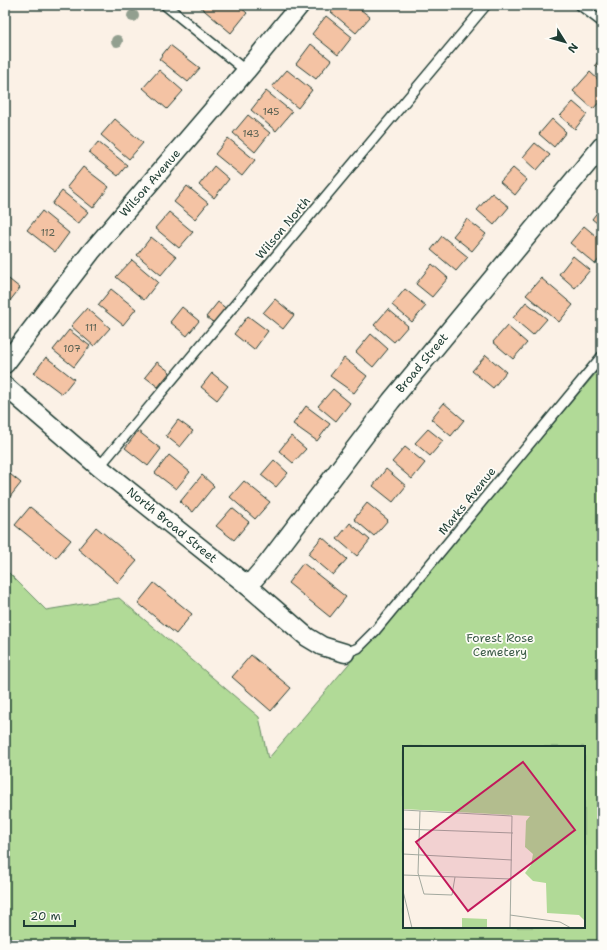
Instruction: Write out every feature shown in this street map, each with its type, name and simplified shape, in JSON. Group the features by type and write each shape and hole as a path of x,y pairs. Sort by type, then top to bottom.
{"street":[{"name":"Wilson Avenue","path":"5,364 91,252 246,71 300,5"},
{"name":"Broad Street","path":"248,586 390,401 602,146"},
{"name":"North Broad Street","path":"5,386 99,467 248,586 307,637 322,646 345,653"}],"lane":[{"path":"165,5 246,71"},
{"name":"Wilson North","path":"99,467 486,5"},
{"path":"580,5 602,22"},
{"name":"Marks Avenue","path":"345,653 358,648 375,631 602,356"}],"green space":[{"name":"Forest Rose Cemetery","path":"602,366 602,945 5,945 5,569 46,610 119,598 259,717 268,759"}],"building":[{"path":"198,5 238,5 247,13 231,33"},
{"path":"337,5 355,5 370,17 356,33 331,12"},
{"path":"326,16 352,37 338,55 312,34"},
{"path":"311,44 331,60 316,79 296,64"},
{"path":"170,45 200,68 188,82 159,59"},
{"path":"602,57 602,71 595,65"},
{"path":"159,70 183,91 167,109 143,88"},
{"path":"287,70 312,90 298,108 272,87"},
{"path":"590,72 602,83 602,99 593,109 573,91"},
{"path":"266,91 292,112 276,131 251,110"},
{"path":"573,102 587,114 575,129 560,116"},
{"path":"248,115 270,133 255,152 233,133"},
{"path":"115,119 143,143 129,159 101,135"},
{"path":"552,119 566,132 554,147 539,134"},
{"path":"228,138 255,160 242,176 215,154"},
{"path":"98,142 127,165 118,176 89,153"},
{"path":"535,143 550,155 537,170 523,157"},
{"path":"214,166 229,179 214,198 199,185"},
{"path":"83,167 109,187 93,208 67,187"},
{"path":"513,168 527,180 515,195 500,182"},
{"path":"187,186 208,203 195,219 174,202"},
{"path":"62,191 88,212 78,224 52,204"},
{"path":"492,193 509,207 494,225 477,210"},
{"path":"602,206 602,227 592,219"},
{"path":"42,211 69,233 55,252 27,230"},
{"path":"169,212 193,232 179,248 155,228"},
{"path":"467,219 486,234 472,251 453,236"},
{"path":"584,226 602,241 602,256 595,264 570,243"},
{"path":"442,236 468,257 456,271 431,250"},
{"path":"151,237 176,257 161,275 137,255"},
{"path":"573,256 590,270 575,288 559,274"},
{"path":"132,260 158,282 144,300 116,277"},
{"path":"432,264 448,278 432,297 416,284"},
{"path":"5,276 20,288 9,302 5,299"},
{"path":"541,278 573,305 559,322 526,295"},
{"path":"111,289 136,309 123,325 98,305"},
{"path":"405,289 426,306 412,322 392,305"},
{"path":"275,299 294,315 283,329 263,313"},
{"path":"218,302 228,310 217,325 206,317"},
{"path":"526,302 547,319 533,335 513,318"},
{"path":"182,307 199,321 187,336 170,322"},
{"path":"87,308 110,328 94,346 71,326"},
{"path":"388,309 408,326 394,342 374,325"},
{"path":"248,316 268,331 254,350 234,334"},
{"path":"507,326 527,343 513,359 493,342"},
{"path":"69,330 90,346 74,367 53,350"},
{"path":"371,334 388,349 373,367 356,352"},
{"path":"486,355 506,372 493,388 472,371"},
{"path":"46,357 74,379 62,394 34,373"},
{"path":"344,358 367,376 354,393 330,376"},
{"path":"157,362 170,372 158,387 145,377"},
{"path":"212,373 228,386 217,400 201,387"},
{"path":"333,389 350,403 336,421 318,406"},
{"path":"444,403 464,420 451,436 431,419"},
{"path":"306,406 330,424 317,441 293,424"},
{"path":"178,420 193,431 180,447 166,436"},
{"path":"428,429 443,441 430,456 415,443"},
{"path":"138,431 161,449 148,466 125,448"},
{"path":"291,436 306,449 293,463 279,451"},
{"path":"405,447 425,463 412,479 392,462"},
{"path":"169,455 190,472 176,489 155,473"},
{"path":"274,460 288,473 276,487 261,475"},
{"path":"386,469 406,486 393,502 373,486"},
{"path":"5,470 21,483 5,503"},
{"path":"202,475 214,486 193,512 180,502"},
{"path":"244,481 270,502 255,519 230,497"},
{"path":"367,503 388,520 374,536 354,519"},
{"path":"30,507 71,540 56,558 15,525"},
{"path":"232,508 249,522 234,540 216,526"},
{"path":"350,523 370,540 357,556 337,539"},
{"path":"96,527 137,561 118,583 78,549"},
{"path":"322,537 347,559 333,575 308,554"},
{"path":"303,563 346,597 330,617 288,583"},
{"path":"154,583 192,614 176,634 138,603"},
{"path":"251,655 291,688 271,711 232,677"}]}
